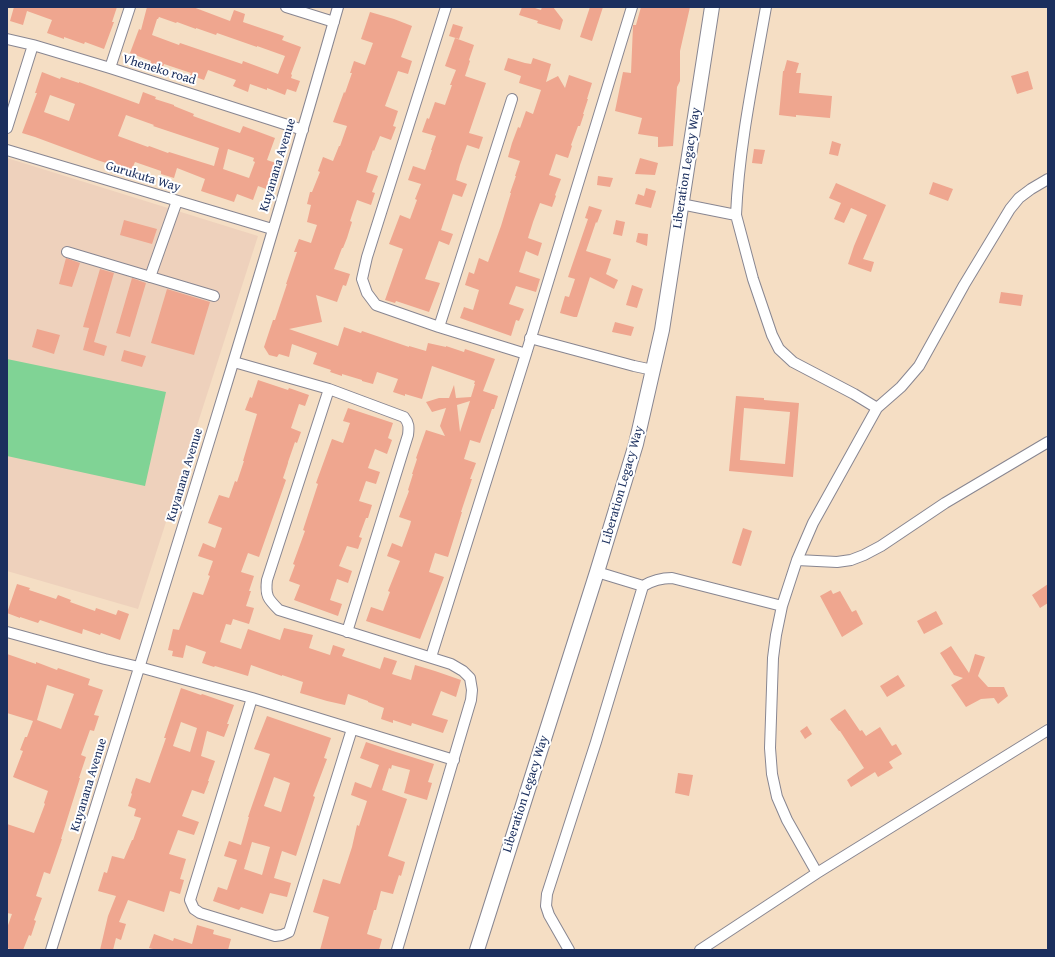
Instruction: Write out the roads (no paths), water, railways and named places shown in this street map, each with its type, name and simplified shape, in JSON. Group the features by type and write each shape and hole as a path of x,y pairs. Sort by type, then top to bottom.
{"main road":[{"name":"Liberation Legacy Way","path":"477,950 636,444 662,330 712,7"}],"street":[{"path":"110,68 130,7"},
{"path":"286,7 334,22"},
{"name":"Kuyanana Avenue","path":"52,950 234,362 338,7"},
{"path":"446,7 367,257 362,279 367,293 376,305 439,327 526,354"},
{"path":"431,657 526,354 632,7"},
{"path":"766,7 743,141 737,185 736,215 756,286 772,335 779,349 793,362 878,408"},
{"name":"Vheneko road","path":"7,39 33,45 110,68 303,130"},
{"path":"7,128 33,45"},
{"path":"439,327 512,99"},
{"name":"Gurukuta Way","path":"7,150 272,230"},
{"path":"817,873 787,820 777,798 772,774 770,748 773,658 776,635 782,606 797,560 813,523 878,408 901,387 919,366 964,285 1010,209 1019,198 1048,179"},
{"path":"150,277 177,201"},
{"path":"681,204 736,215"},
{"path":"67,252 214,296"},
{"path":"530,338 653,370"},
{"path":"234,362 329,389 404,417 408,422 409,428 347,632"},
{"path":"329,389 267,580 266,590 269,600 279,610 451,664 464,671 470,678 472,690 471,700 454,760 397,950"},
{"path":"797,560 837,562 851,560 864,555 881,546 945,503 1048,442"},
{"path":"597,572 643,586"},
{"path":"568,950 549,916 546,906 547,894 598,735 643,586 651,581 661,578 672,578 782,606"},
{"path":"7,632 252,698 454,760"},
{"path":"252,698 190,900 194,908 207,916 275,936 289,932 352,729"},
{"path":"700,950 817,873 1048,730"}]}
